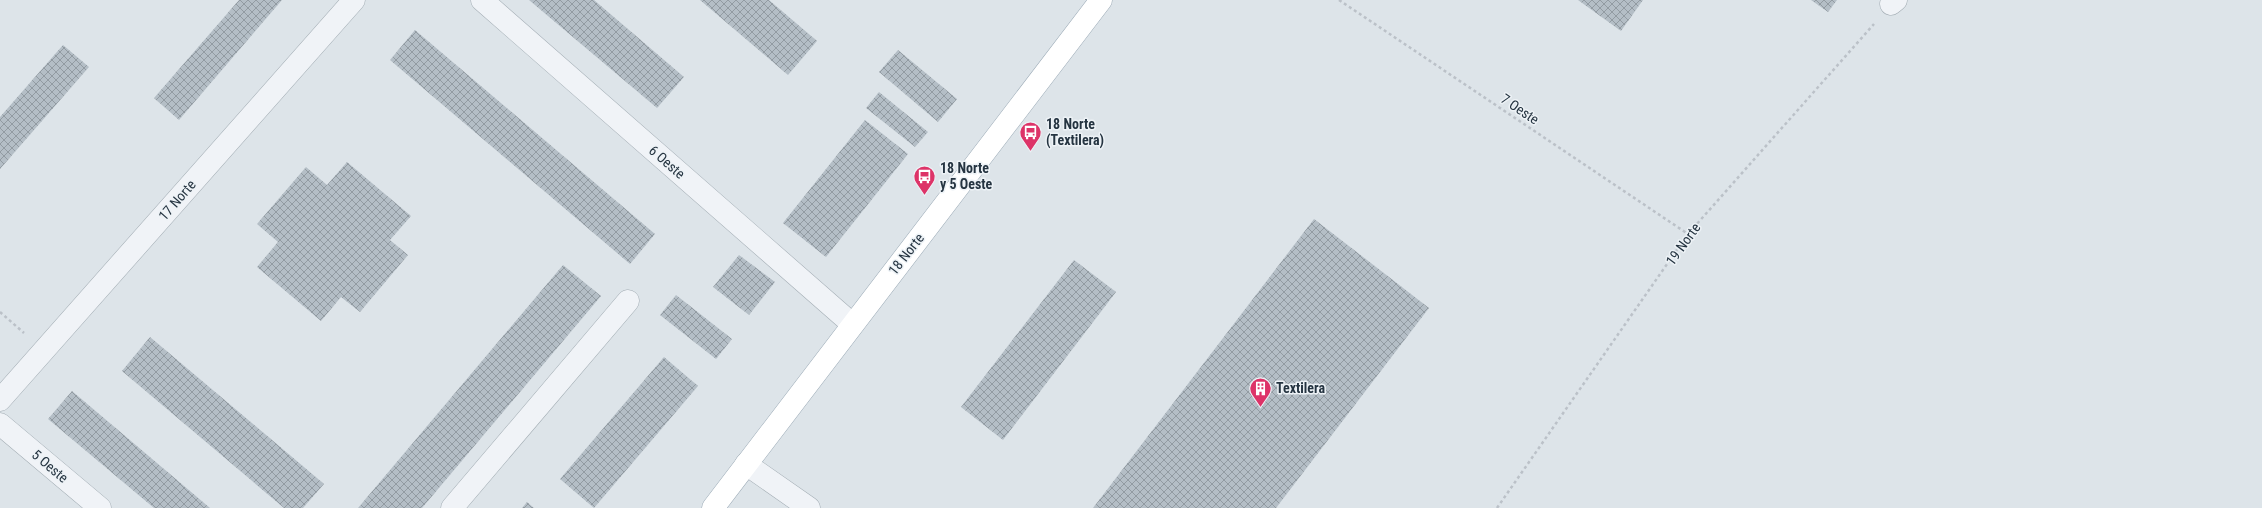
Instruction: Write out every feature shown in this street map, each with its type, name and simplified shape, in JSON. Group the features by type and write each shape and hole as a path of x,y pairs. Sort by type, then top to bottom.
{"main road":[{"name":"18 Norte","path":"713,508 852,324 1101,0"}],"street":[{"name":"17 Norte","path":"0,400 354,0"},
{"name":"6 Oeste","path":"482,0 852,324"},
{"path":"452,508 628,301"},
{"name":"5 Oeste","path":"0,424 100,508"},
{"path":"746,464 809,508"}],"path":[{"name":"7 Oeste","path":"1340,0 1688,234"},
{"name":"19 Norte","path":"1497,508 1688,234 1893,2"}],"building":[{"path":"239,0 282,0 179,120 154,98"},
{"path":"529,0 594,0 684,77 657,108"},
{"path":"700,0 769,0 817,41 788,75"},
{"path":"1578,0 1643,0 1621,31"},
{"path":"1811,0 1837,0 1828,12"},
{"path":"415,30 655,234 630,264 390,60"},
{"path":"63,45 89,67 0,169 0,117"},
{"path":"898,50 957,99 938,122 879,72"},
{"path":"879,92 928,132 915,147 866,108"},
{"path":"865,120 908,154 826,257 783,223"},
{"path":"347,162 411,216 390,240 408,255 360,312 341,297 321,321 257,267 278,242 257,224 306,167 327,185"},
{"name":"Textilera","path":"1314,219 1429,308 1276,508 1093,508"},
{"path":"739,255 775,282 749,315 713,287"},
{"path":"1074,260 1116,292 1003,440 961,407"},
{"path":"563,265 601,296 422,508 358,508"},
{"path":"676,295 732,339 716,359 660,315"},
{"path":"150,337 324,484 303,508 284,508 122,371"},
{"path":"664,357 698,386 594,508 560,479"},
{"path":"72,391 210,508 154,508 48,419"},
{"path":"527,502 534,508 522,508"}],"place":[{"name":"18 Norte (Textilera)","path":"1030,152"},
{"name":"18 Norte y 5 Oeste","path":"925,196"},
{"name":"Textilera","path":"1261,408"}]}
